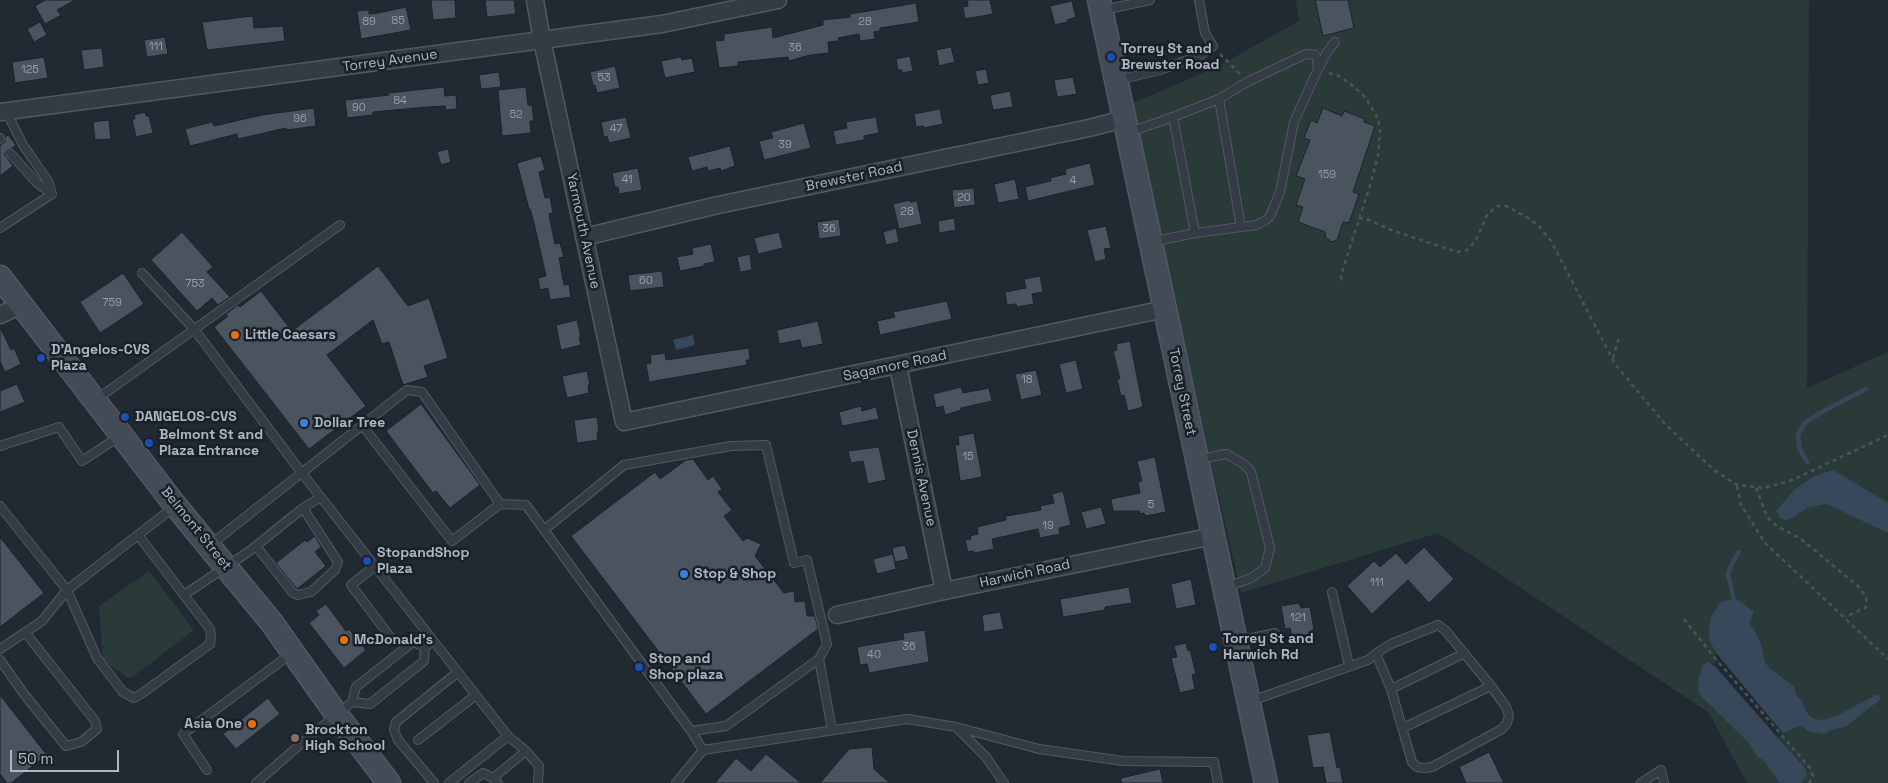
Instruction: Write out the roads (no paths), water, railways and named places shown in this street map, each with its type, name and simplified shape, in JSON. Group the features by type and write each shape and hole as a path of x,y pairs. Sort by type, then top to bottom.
{"main road":[{"name":"Torrey Street","path":"1100,5 1266,783"},
{"name":"Belmont Street","path":"0,277 175,505 294,652 345,709 389,783"}],"street":[{"name":"Yarmouth Avenue","path":"535,0 624,422"},
{"name":"Torrey Avenue","path":"3,112 662,24 778,0"},
{"name":"Brewster Road","path":"584,237 718,205 1089,128 1125,125"},
{"path":"0,315 22,304"},
{"name":"Sagamore Road","path":"624,422 1165,309"},
{"name":"Dennis Avenue","path":"898,366 944,591"},
{"name":"Harwich Road","path":"837,615 1213,536"}],"lane":[{"path":"1100,5 1150,0"},
{"path":"1116,80 1160,70 1199,56 1213,46 1205,33 1199,0"},
{"path":"1150,242 1262,223 1270,216 1283,179 1294,122 1318,69 1335,42"},
{"path":"1125,125 1173,117 1219,99 1247,82 1310,53 1317,58 1319,63 1318,69"},
{"path":"1219,99 1240,227"},
{"path":"3,112 48,181 52,194"},
{"path":"1173,117 1195,233"},
{"path":"10,153 37,183 52,194"},
{"path":"0,228 52,194"},
{"path":"95,400 340,225"},
{"path":"142,273 194,329 301,472 433,641 508,736 526,751 539,766 538,783"},
{"path":"208,546 407,390 422,392 500,504"},
{"path":"362,425 452,541 500,504 526,505 703,750"},
{"path":"0,446 59,427 82,461 121,434"},
{"path":"544,530 624,465 731,446 766,445 794,563 806,560 827,644 819,659 726,726 691,731"},
{"path":"1197,460 1227,454 1245,465 1250,472 1270,548 1265,568 1251,578 1225,588"},
{"path":"184,595 256,546 303,508 321,497"},
{"path":"0,649 42,620 67,590 175,505"},
{"path":"0,506 67,590 97,658 123,692 134,698 210,644 210,629 138,535"},
{"path":"256,546 293,593 298,595 311,592 335,570 338,562 303,508"},
{"path":"375,566 351,584 392,638"},
{"path":"1332,592 1350,666"},
{"path":"1249,702 1368,660 1376,654 1391,644 1438,625 1445,630 1465,653 1506,707 1509,715 1507,722 1502,730 1432,766 1418,767 1412,762 1391,689 1376,654"},
{"path":"0,660 24,694 66,746 81,742 97,729 95,721 25,632"},
{"path":"1236,642 1275,633"},
{"path":"345,709 370,704 424,661 425,647 433,641"},
{"path":"256,783 345,709 356,687 413,642 425,647"},
{"path":"207,770 183,734 294,652"},
{"path":"1391,689 1465,653"},
{"path":"819,659 832,730"},
{"path":"434,783 398,740 394,730 396,722 458,672"},
{"path":"1403,728 1491,686"},
{"path":"418,740 476,695"},
{"path":"676,783 703,750 907,719 956,727 1039,749 1123,761 1214,762 1218,783"},
{"path":"956,727 986,757 1004,783"},
{"path":"449,783 508,736"},
{"path":"469,783 484,773 495,780 526,751"},
{"path":"1641,783 1661,770 1664,783"},
{"path":"539,774 546,783"}],"water":[{"path":"693,335 695,345 676,350 673,340"},
{"path":"1833,470 1888,503 1888,533 1827,504 1809,507 1792,518 1785,520 1780,518 1776,511 1795,489 1813,477"},
{"path":"1730,599 1740,601 1754,612 1749,623 1760,642 1765,662 1769,668 1794,687 1806,712 1812,718 1817,720 1838,715 1876,695 1879,695 1881,699 1845,727 1830,730 1824,734 1808,731 1801,725 1784,733 1782,732 1778,738 1804,767 1807,773 1801,783 1780,783 1763,760 1757,756 1748,742 1699,694 1698,680 1702,666 1707,662 1716,667 1721,660 1710,642 1711,617 1720,603"}],"waterway":[{"path":"1807,462 1799,448 1798,435 1805,423 1818,414 1866,389"},
{"path":"1735,604 1728,574 1739,552"}],"place":[{"name":"Torrey St and Brewster Road","path":"1111,57"},
{"name":"Little Caesars","path":"235,335"},
{"name":"D'Angelos-CVS Plaza","path":"41,358"},
{"name":"DANGELOS-CVS","path":"125,417"},
{"name":"Dollar Tree","path":"304,423"},
{"name":"Belmont St and Plaza Entrance","path":"149,443"},
{"name":"StopandShop Plaza","path":"367,561"},
{"name":"Stop & Shop","path":"684,574"},
{"name":"McDonald's","path":"344,640"},
{"name":"Torrey St and Harwich Rd","path":"1213,647"},
{"name":"Stop and Shop plaza","path":"639,667"},
{"name":"Asia One","path":"252,724"},
{"name":"Brockton High School","path":"295,738"}]}
